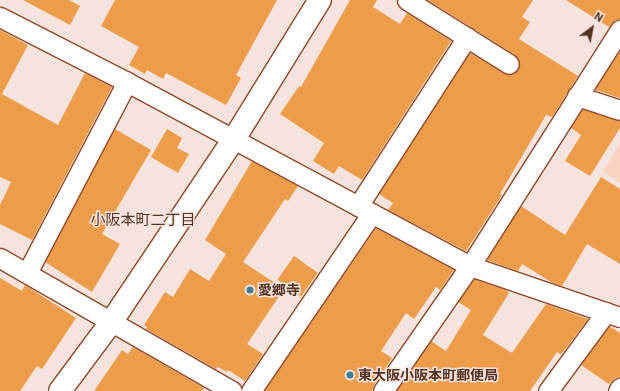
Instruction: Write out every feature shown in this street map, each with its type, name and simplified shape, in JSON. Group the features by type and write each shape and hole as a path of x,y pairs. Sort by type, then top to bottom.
{"street":[{"path":"60,391 112,321 234,140 320,0"},
{"path":"407,0 510,64"},
{"path":"0,17 127,82 470,266 613,314 548,391"},
{"path":"383,391 470,266 620,30"},
{"path":"250,391 365,210 467,37"},
{"path":"27,273 127,82"},
{"path":"577,96 620,110"},
{"path":"0,258 112,321 223,389"}],"shaded area":[{"path":"620,143 620,183 603,172"}],"building":[{"path":"23,0 69,0 80,6 70,25"},
{"path":"115,0 277,0 236,75 241,78 226,105 166,73 163,79 147,70 145,74 129,65 139,47 101,26"},
{"path":"350,0 377,0 373,7 400,24 407,13 451,41 362,180 339,166 334,174 313,161 324,143 280,114 299,86 301,87"},
{"path":"428,0 533,0 522,17 530,22 519,39 578,76 552,117 546,115 500,194 502,195 466,251 388,210 393,203 379,194 470,53 508,75 514,74 520,64 515,55"},
{"path":"566,0 620,0 620,19 615,20 609,27"},
{"path":"0,30 28,45 2,94 58,125 85,73 112,87 32,240 0,224 0,205 11,182 0,177"},
{"path":"620,51 620,98 595,90"},
{"path":"583,109 620,121 620,128 590,176 565,161 581,135 571,128"},
{"path":"115,129 151,150 102,234 120,244 92,292 45,262"},
{"path":"167,129 182,138 177,148 189,154 178,173 151,157"},
{"path":"252,161 298,186 288,201 285,199 243,262 284,289 247,344 263,354 245,381 228,370 227,372 218,367 216,369 146,329 147,327 144,325 165,292 173,297 190,269 209,281 226,254 205,240"},
{"path":"601,177 620,189 620,264 587,244 562,286 553,283 522,264 518,271 487,260 521,206 565,235"},
{"path":"376,228 454,270 440,290 436,287 414,319 406,313 381,351 392,358 374,385 372,391 264,391"},
{"path":"294,256 318,273 301,296 277,280"},
{"path":"0,278 22,291 25,285 76,318 42,369 37,366 20,391 0,391"},
{"path":"474,279 506,290 509,293 483,335 512,353 546,304 588,319 563,352 560,354 557,352 530,391 396,391 431,341 446,351 471,310 458,302"},
{"path":"609,326 620,333 620,377 615,378 609,384 581,365"},
{"path":"133,347 204,388 202,391 94,391 122,350 128,354"}],"place":[{"name":"愛郷寺","path":"250,290"},
{"name":"東大阪小阪本町郵便局","path":"350,375"}],"district":[{"name":"小阪本町二丁目","path":"143,221"}]}
